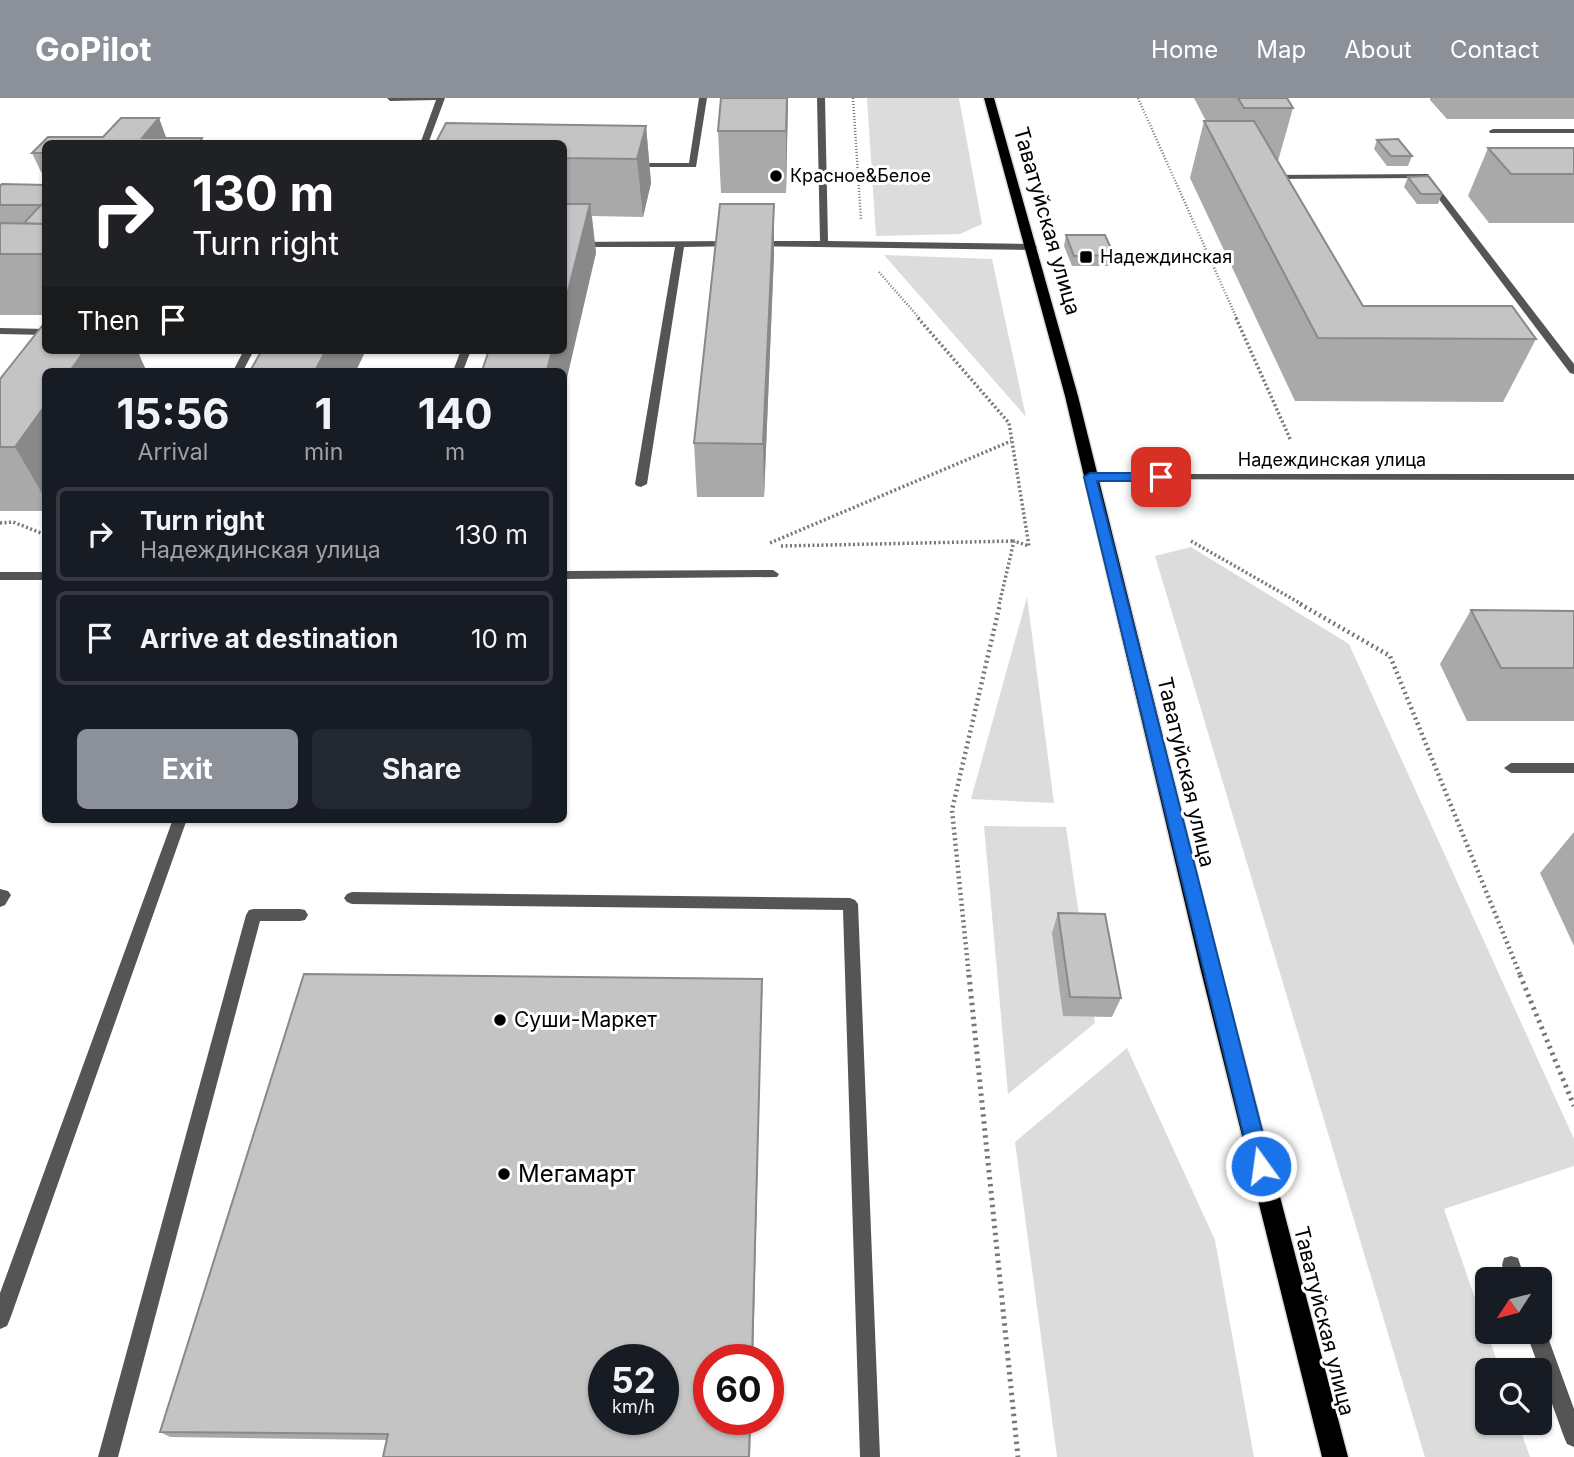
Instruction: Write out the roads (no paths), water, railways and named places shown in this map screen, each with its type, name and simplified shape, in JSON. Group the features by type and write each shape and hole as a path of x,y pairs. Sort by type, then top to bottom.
{"main road":[{"name":"Таватуйская улица","path":"989,98 1033,247 1194,902 1335,1457"}],"street":[{"path":"390,99 441,98 425,140"},
{"path":"628,164 693,165 703,98"},
{"path":"821,98 824,244"},
{"path":"1493,131 1574,131"},
{"path":"1277,185 1271,176 1425,176 1574,371"},
{"path":"567,244 863,243 1033,247"},
{"path":"641,484 680,244"},
{"path":"0,331 42,332"},
{"path":"1534,336 1547,335"},
{"name":"Надеждинская улица","path":"1090,477 1574,477"},
{"path":"567,575 772,574"},
{"path":"0,576 42,576"},
{"path":"1511,768 1574,768"},
{"path":"0,1319 179,823"},
{"path":"0,895 3,895 0,901"},
{"path":"352,898 850,904 870,1457"},
{"path":"108,1457 254,915 300,915"},
{"path":"1540,1344 1574,1437"}],"place":[{"name":"Красное&Белое","path":"776,176"},
{"name":"Надеждинская","path":"1086,257"},
{"name":"Суши-Маркет","path":"500,1020"},
{"name":"Мегамарт","path":"504,1174"}]}
